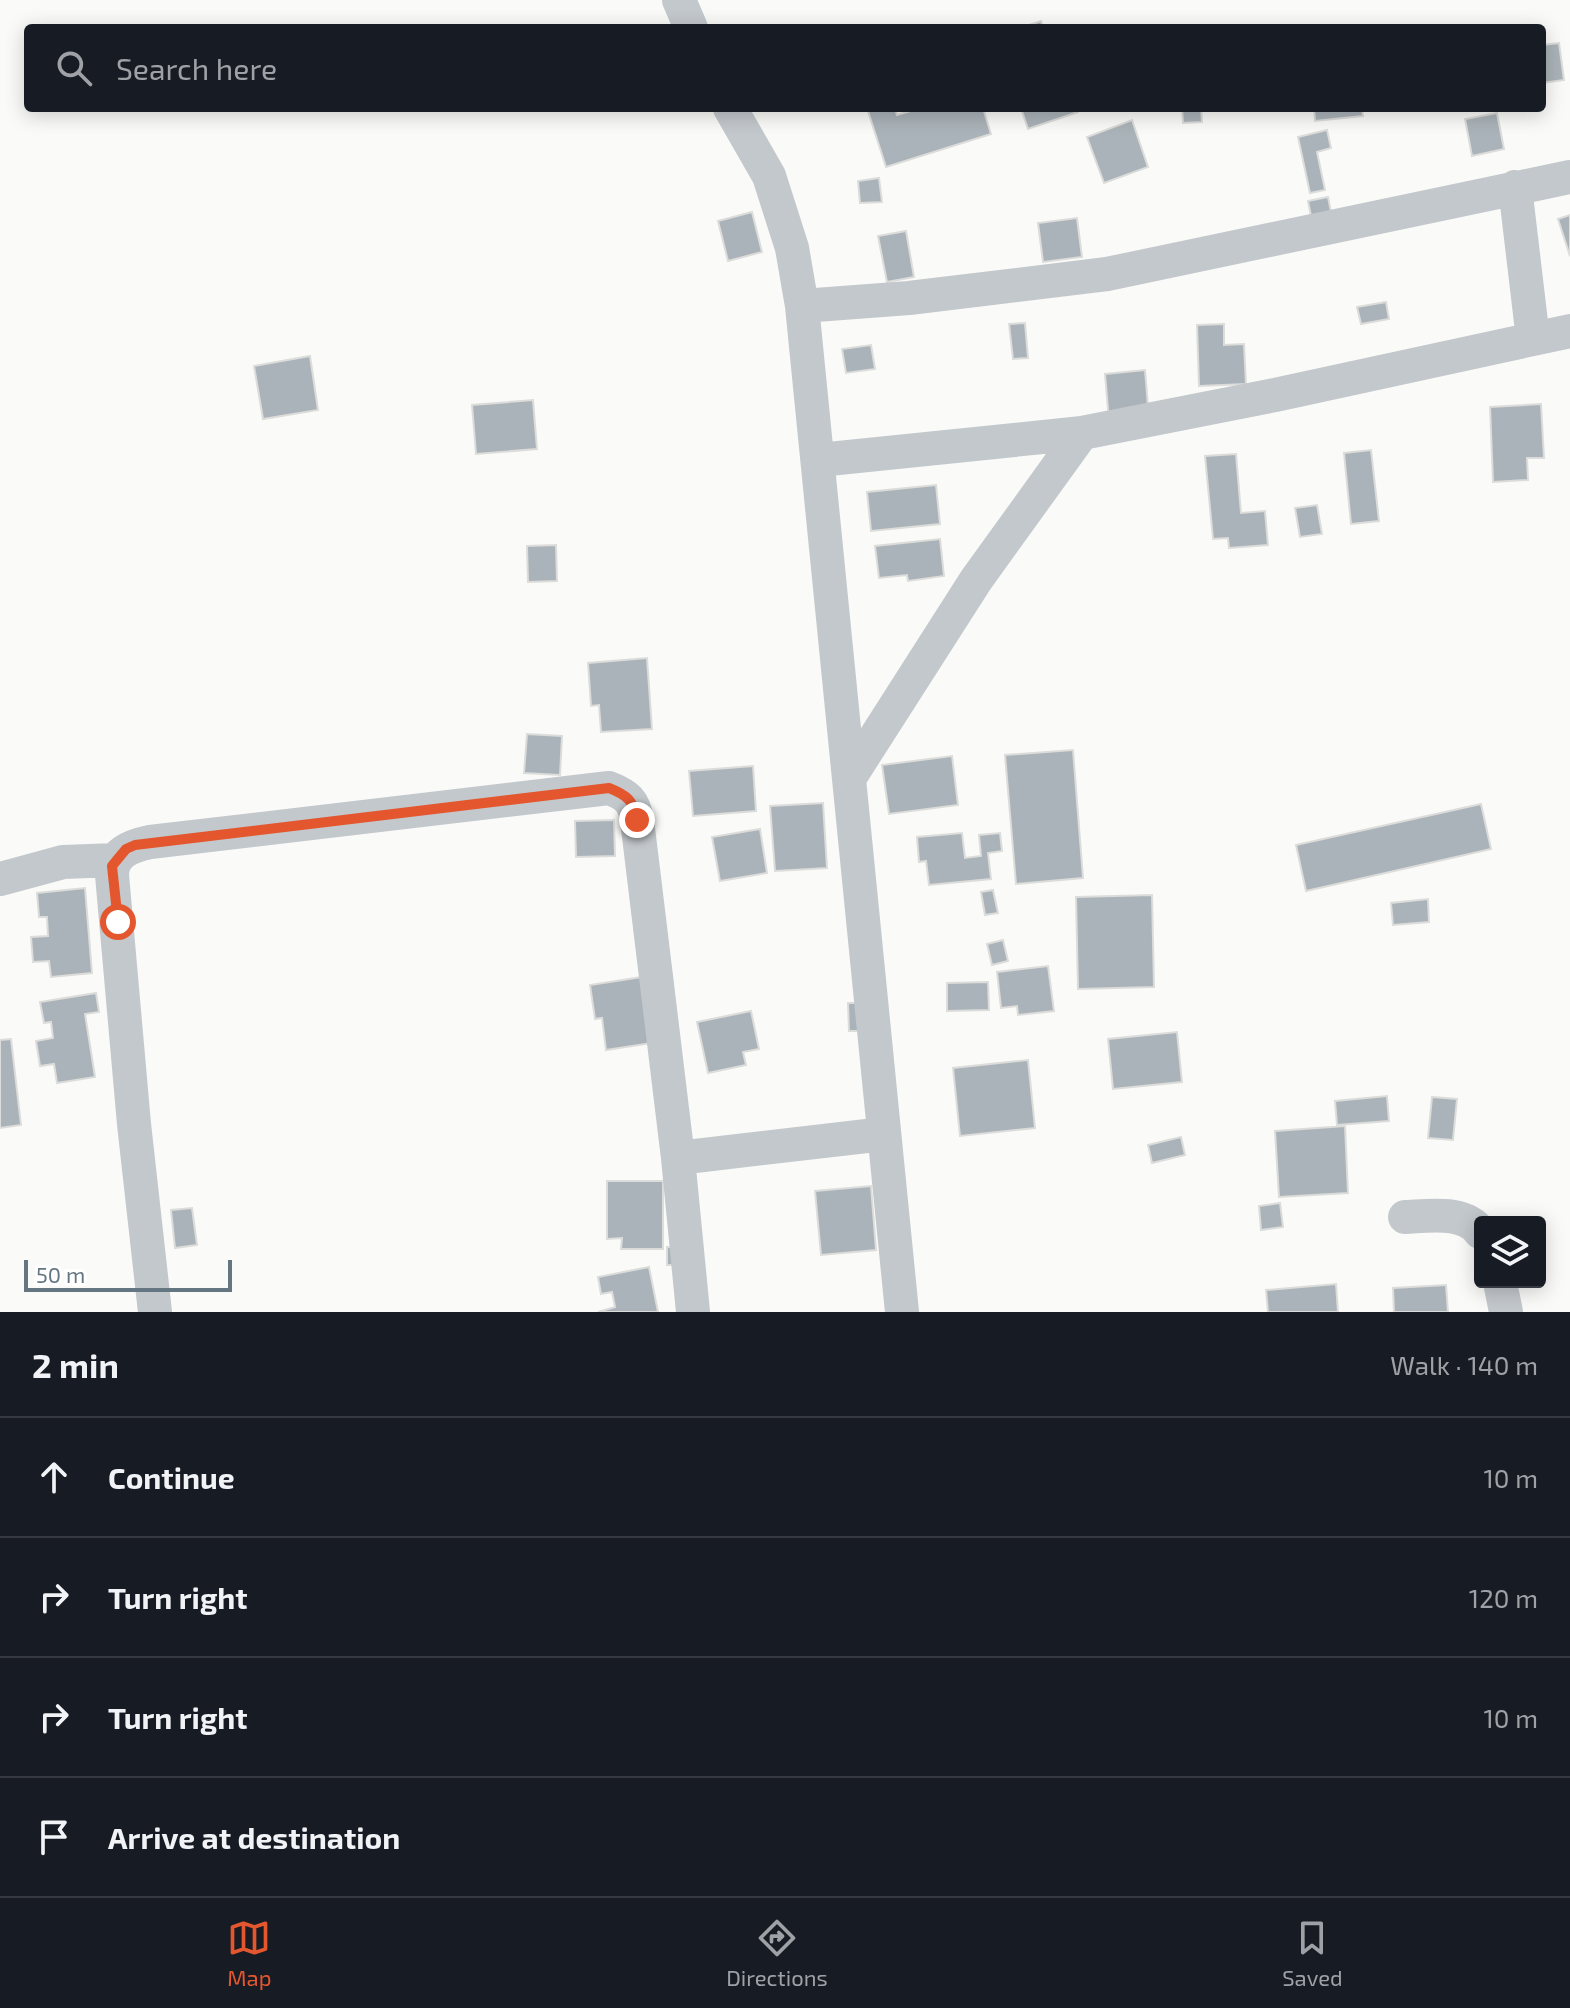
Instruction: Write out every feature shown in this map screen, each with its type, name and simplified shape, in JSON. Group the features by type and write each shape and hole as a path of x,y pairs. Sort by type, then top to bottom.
{"street":[{"path":"679,0 689,24"},
{"path":"732,112 769,176 792,248 802,306 902,1312"},
{"path":"802,306 909,298 1107,274 1570,177"},
{"path":"1515,187 1533,339"},
{"path":"819,460 1082,433 1570,331"},
{"path":"850,777 976,580 1082,433"},
{"path":"155,1312 123,1006 112,875 116,860 126,849 150,842 609,788 625,794 635,805 678,1158 693,1312"},
{"path":"0,879 63,862 116,860"},
{"path":"678,1158 884,1134"},
{"path":"1405,1217 1454,1217 1474,1225"},
{"path":"1501,1288 1506,1312"}],"building":[{"path":"1559,43 1564,80 1546,82 1546,45"},
{"path":"868,112 896,112 897,115 907,112 984,112 991,134 886,167"},
{"path":"1022,112 1078,112 1028,129"},
{"path":"1182,112 1201,112 1202,122 1183,123"},
{"path":"1314,112 1362,112 1363,116 1315,121"},
{"path":"1497,113 1504,149 1472,156 1465,119"},
{"path":"1132,120 1148,167 1104,183 1087,137"},
{"path":"1327,130 1331,148 1317,152 1325,190 1310,193 1298,137"},
{"path":"879,178 882,202 860,203 858,181"},
{"path":"1328,197 1331,212 1311,216 1308,201"},
{"path":"752,212 762,252 728,261 718,221"},
{"path":"1570,215 1570,256 1558,219"},
{"path":"1077,218 1082,257 1043,262 1038,223"},
{"path":"906,231 914,277 887,282 878,236"},
{"path":"1386,302 1389,319 1361,324 1357,307"},
{"path":"1025,323 1028,358 1013,359 1009,324"},
{"path":"1224,324 1224,345 1244,344 1246,384 1199,386 1197,325"},
{"path":"871,345 875,369 846,373 842,349"},
{"path":"310,356 318,410 263,419 254,366"},
{"path":"1145,370 1149,418 1109,421 1105,374"},
{"path":"533,400 537,449 476,454 472,405"},
{"path":"1541,404 1544,458 1527,458 1528,480 1493,482 1490,407"},
{"path":"1371,450 1379,521 1351,524 1344,453"},
{"path":"1236,454 1241,513 1265,511 1268,545 1229,548 1228,538 1213,539 1205,456"},
{"path":"936,485 940,524 871,531 867,492"},
{"path":"1317,505 1322,534 1300,537 1295,508"},
{"path":"940,539 944,576 908,581 907,575 879,578 875,546"},
{"path":"556,545 557,581 528,582 527,546"},
{"path":"647,658 652,729 601,732 599,705 591,706 588,663"},
{"path":"527,734 562,736 560,775 524,773"},
{"path":"1073,750 1083,878 1016,884 1005,755"},
{"path":"952,756 958,805 889,814 882,765"},
{"path":"753,766 756,811 693,816 689,771"},
{"path":"823,803 827,868 775,871 770,806"},
{"path":"1481,804 1491,849 1306,891 1296,845"},
{"path":"614,820 615,856 576,857 575,821"},
{"path":"760,829 767,873 720,881 712,837"},
{"path":"962,833 965,858 981,856 979,835 1000,833 1002,851 988,853 991,879 929,885 926,861 919,862 917,837"},
{"path":"85,888 92,973 51,977 49,961 33,962 31,937 48,936 47,917 39,917 37,893"},
{"path":"993,890 998,913 985,915 981,892"},
{"path":"1152,895 1154,987 1078,989 1076,897"},
{"path":"1428,899 1429,922 1393,925 1391,903"},
{"path":"1003,940 1008,961 992,965 987,944"},
{"path":"1048,966 1054,1011 1018,1015 1017,1006 1001,1008 997,972"},
{"path":"642,977 652,1043 606,1050 602,1018 595,1019 590,985"},
{"path":"988,982 989,1010 947,1011 947,983"},
{"path":"96,993 99,1012 85,1014 95,1077 57,1083 54,1064 40,1066 36,1041 53,1038 51,1022 44,1023 40,1002"},
{"path":"848,1003 863,1003 864,1031 849,1031"},
{"path":"751,1011 759,1049 743,1052 746,1065 708,1073 697,1022"},
{"path":"1177,1032 1182,1082 1113,1089 1108,1039"},
{"path":"11,1039 21,1125 0,1128 0,1040"},
{"path":"1028,1060 1035,1128 960,1136 953,1068"},
{"path":"1387,1096 1389,1121 1337,1125 1335,1101"},
{"path":"1432,1097 1457,1099 1453,1140 1428,1138"},
{"path":"1345,1126 1348,1193 1279,1197 1275,1131"},
{"path":"1181,1137 1185,1155 1152,1163 1148,1145"},
{"path":"607,1181 663,1181 663,1249 621,1249 622,1238 607,1239"},
{"path":"871,1186 876,1250 821,1255 815,1191"},
{"path":"1280,1203 1283,1227 1261,1230 1259,1206"},
{"path":"192,1208 197,1245 175,1248 171,1210"},
{"path":"667,1247 690,1247 690,1265 667,1265"},
{"path":"649,1267 658,1312 598,1312 615,1307 612,1292 601,1294 598,1277"},
{"path":"1336,1284 1338,1312 1268,1312 1266,1290"},
{"path":"1446,1285 1448,1312 1394,1312 1393,1288"}],"route":[{"path":"118,922 112,866 126,849 150,842 609,788 625,794 635,805 637,820"}]}
